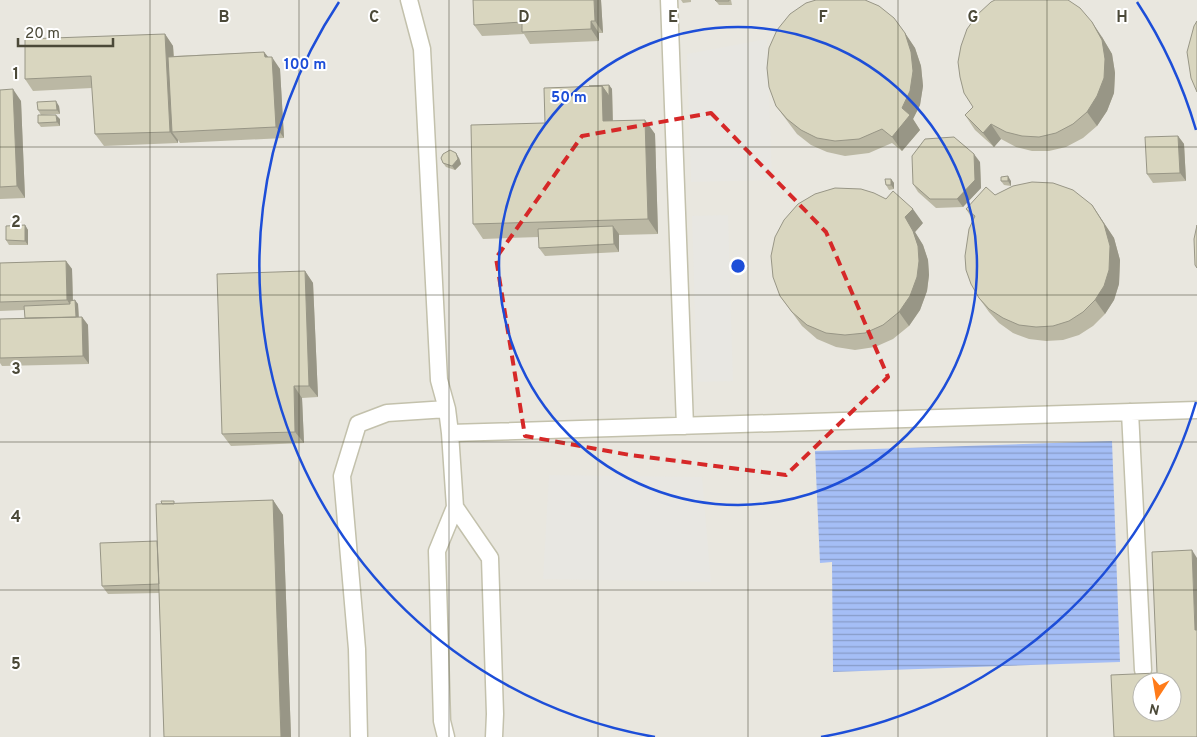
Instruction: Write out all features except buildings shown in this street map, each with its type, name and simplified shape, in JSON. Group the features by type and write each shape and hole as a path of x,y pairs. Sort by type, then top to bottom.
{"lane":[{"path":"409,0 422,49 439,380 447,409 455,507 437,551 442,721 446,737"},
{"path":"669,0 685,426"},
{"path":"359,737 357,648 342,476 358,424 387,413 447,409"},
{"path":"450,433 1197,410"},
{"path":"1130,412 1142,670"},
{"path":"455,507 490,558 495,714 494,737"}],"highlighted area":[{"path":"711,113 826,232 888,377 786,475 630,455 525,436 496,258 582,136"}],"shaded area":[{"path":"0,0 1197,0 1197,737 0,737"},
{"path":"767,39 772,180 691,182 687,54"},
{"path":"728,215 733,381 697,382 692,216"},
{"path":"549,475 702,477 711,582 543,579"}],"water":[{"path":"1112,441 1120,662 833,672 832,562 820,563 815,451"}]}
